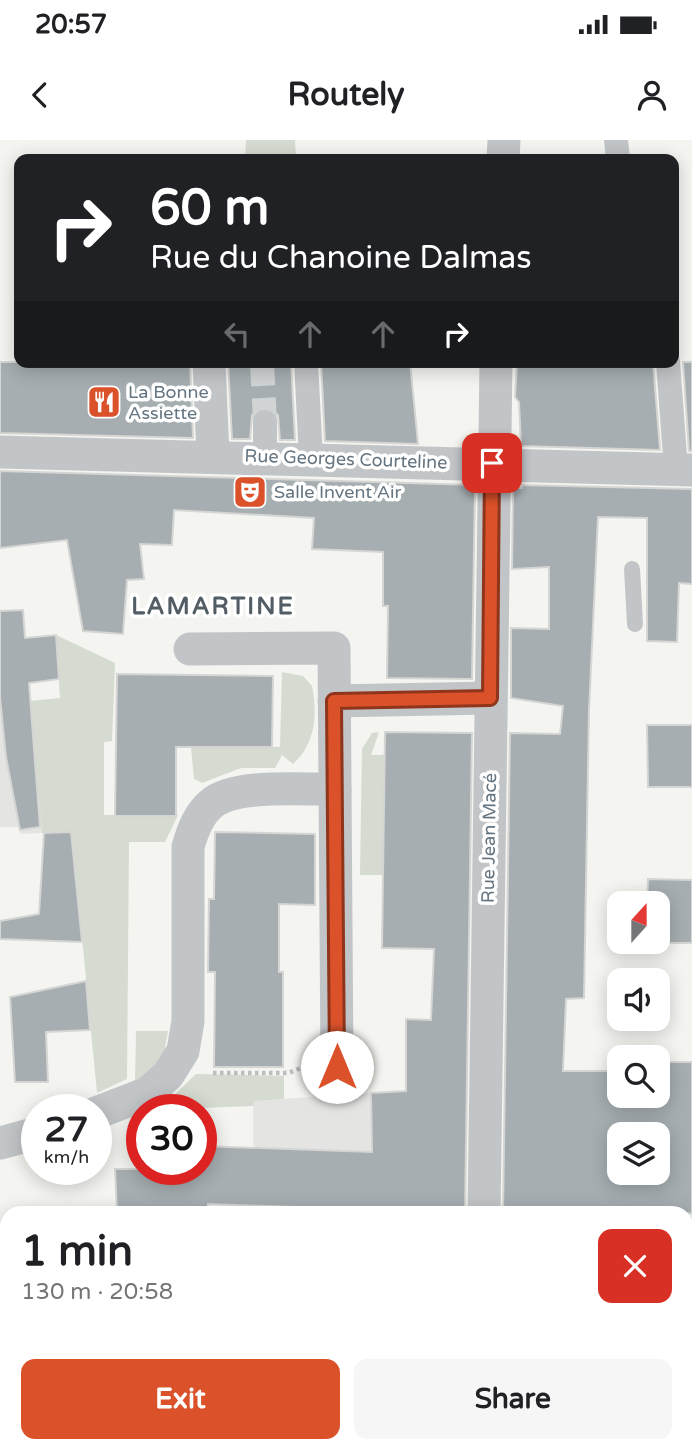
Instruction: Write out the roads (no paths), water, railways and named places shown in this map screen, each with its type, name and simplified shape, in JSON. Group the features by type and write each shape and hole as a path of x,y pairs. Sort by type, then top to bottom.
{"street":[{"path":"209,368 213,456"},
{"path":"306,368 311,458"},
{"name":"Rue Jean Macé","path":"484,1206 492,463 496,368"},
{"path":"669,368 684,470"},
{"path":"265,422 265,457"},
{"name":"Rue Georges Courteline","path":"0,452 492,463 630,474 684,470"},
{"path":"190,649 334,648 337,1067"},
{"path":"334,701 490,698"},
{"path":"112,1106 148,1093 179,1057 188,1021 188,847 194,826 212,803 245,791 335,789"},
{"path":"0,1143 21,1137"}],"lane":[{"path":"632,569 635,624"}],"tunnel":[{"path":"262,368 265,422"}],"place":[{"name":"La Bonne Assiette","path":"104,402"},
{"name":"Salle Invent Air","path":"250,492"}],"district":[{"name":"LAMARTINE","path":"213,606"}]}
